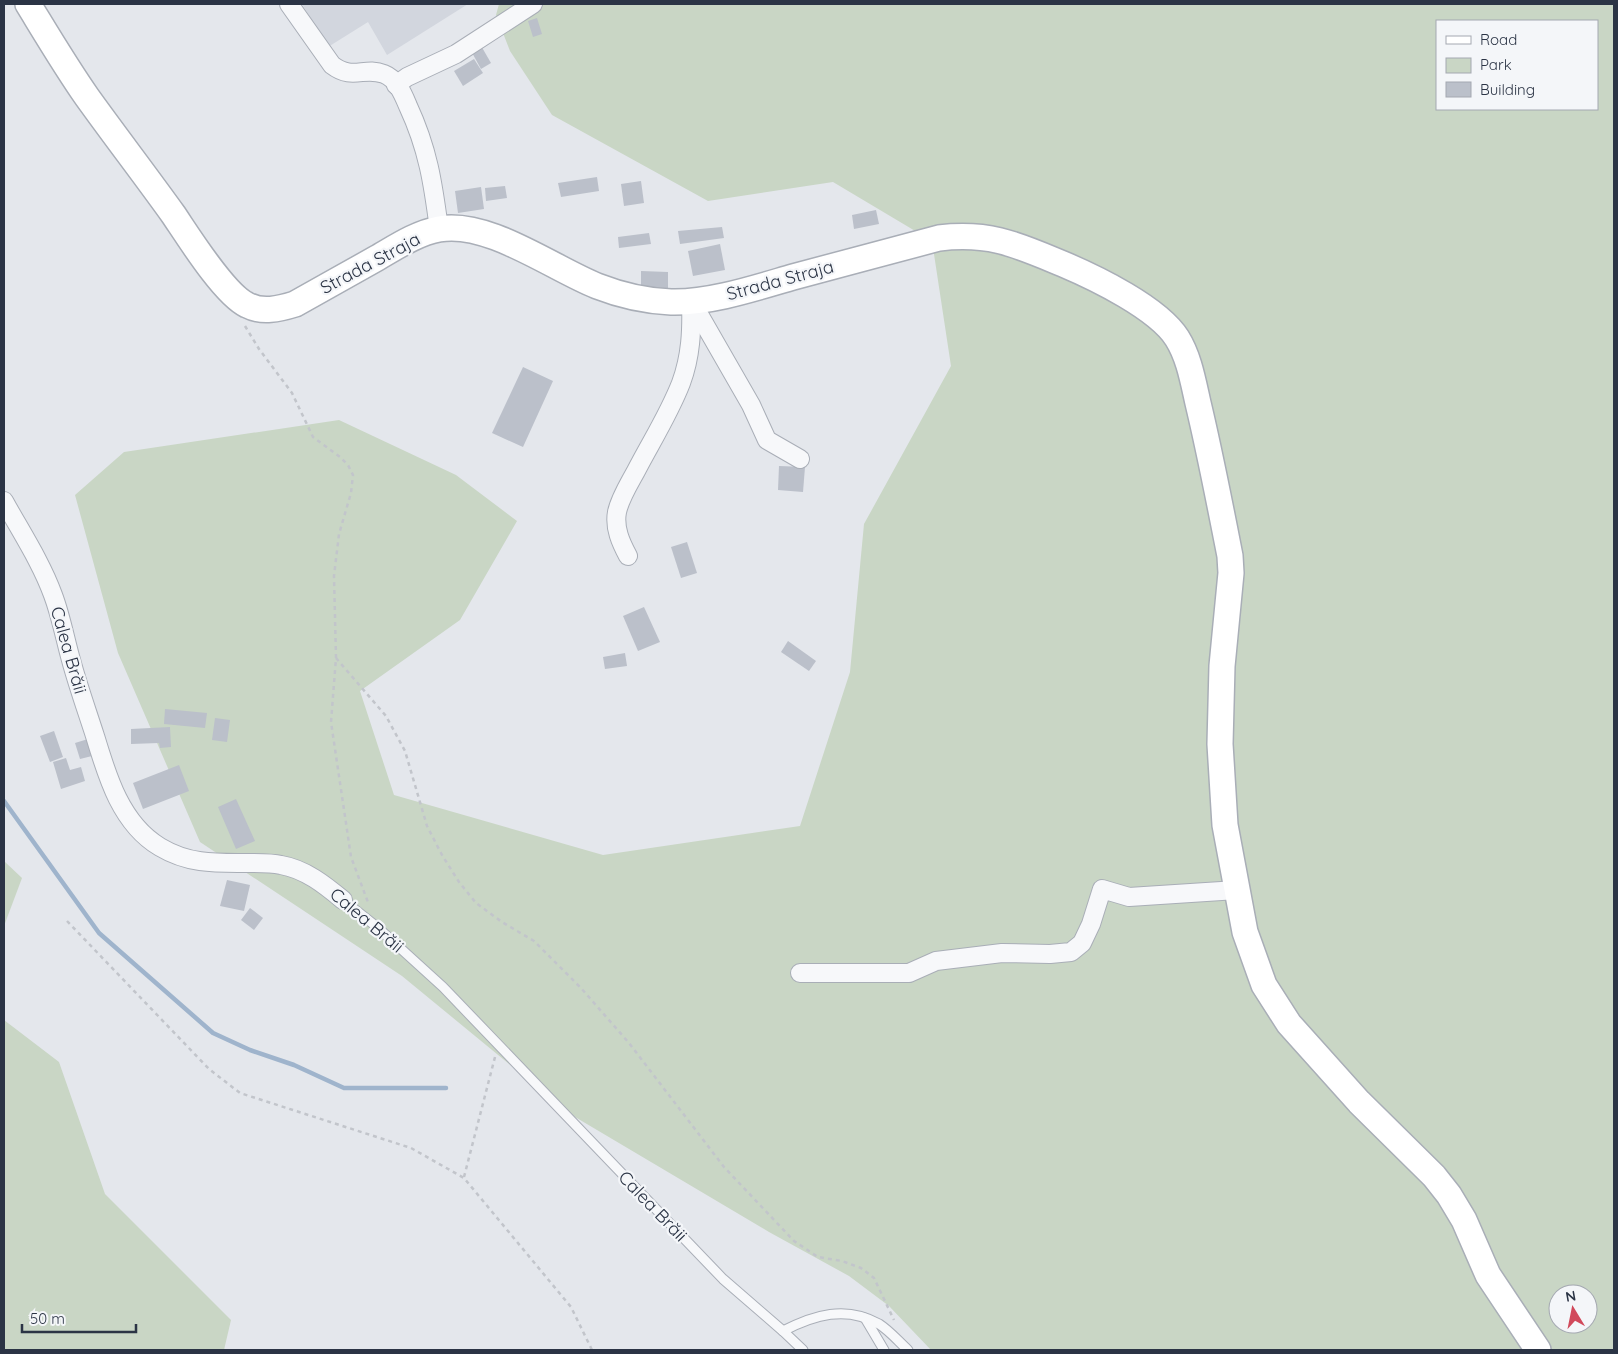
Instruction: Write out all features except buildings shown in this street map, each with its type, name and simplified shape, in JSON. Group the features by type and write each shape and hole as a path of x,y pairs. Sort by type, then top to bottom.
{"main road":[{"path":"28,4 86,95 209,265 232,293 245,304"},
{"name":"Strada Straja","path":"245,304 264,310 278,309 295,304 416,236 439,229 462,229 479,232 505,241 597,286 648,300 672,302 691,301 757,288 939,238 962,235 986,237 1013,243 1071,268 1140,305 1164,322 1177,338 1189,363 1230,556 1231,572 1222,666 1220,744 1225,825 1245,932 1264,986 1289,1024 1359,1102 1434,1176 1449,1195 1464,1220 1488,1275 1538,1350"}],"street":[{"path":"289,4 327,59 339,70 349,74 372,71 383,73 392,78 416,123 426,152 439,229"},
{"path":"396,85 407,77 456,54 533,4"},
{"path":"691,301 747,398 767,440 800,459"},
{"path":"628,556 620,540 616,513 624,493 671,406 686,370 691,348 691,301"},
{"name":"Calea Brăii","path":"4,501 47,579 108,779 121,806 139,830 158,846 177,856 194,861 206,863 268,863 298,870 319,881 343,900"},
{"path":"800,972 909,973 936,961 1002,953 1050,954 1071,952 1082,943 1091,924 1102,889 1129,897 1237,890"}],"lane":[{"name":"Calea Brăii","path":"343,900 377,927 443,987 722,1279 803,1350"},
{"path":"783,1331 806,1319 830,1313 864,1317 880,1325 908,1350"},
{"path":"864,1317 884,1350"}],"path":[{"path":"245,304 245,327 292,393 313,437 340,457 348,465 353,475 351,493 339,534 334,576 336,658 331,722 351,856 377,927"},
{"path":"336,658 386,716 405,751 427,826 459,882 476,903 502,922 534,941 581,988 629,1043 724,1167 794,1242 818,1257 842,1261 861,1268 874,1278 895,1323"},
{"path":"67,921 209,1069 240,1093 411,1148 464,1178 571,1307 592,1350"},
{"path":"464,1178 498,1043"}],"shaded area":[{"path":"302,4 468,4 387,55 368,22 328,47"}],"green space":[{"path":"499,4 1614,4 1614,1350 931,1350 889,1306 849,1276 769,1232 570,1114 402,976 200,842 118,653 75,495 124,452 339,420 456,475 517,521 460,620 360,691 394,795 603,855 800,826 850,672 864,524 951,366 932,241 833,182 708,201 552,115 510,51 496,15"},
{"path":"4,861 22,878 4,926"},
{"path":"4,1020 59,1062 105,1194 231,1320 224,1350 4,1350"}],"waterway":[{"path":"4,801 99,933 213,1033 250,1050 294,1065 344,1088 446,1088"}]}
